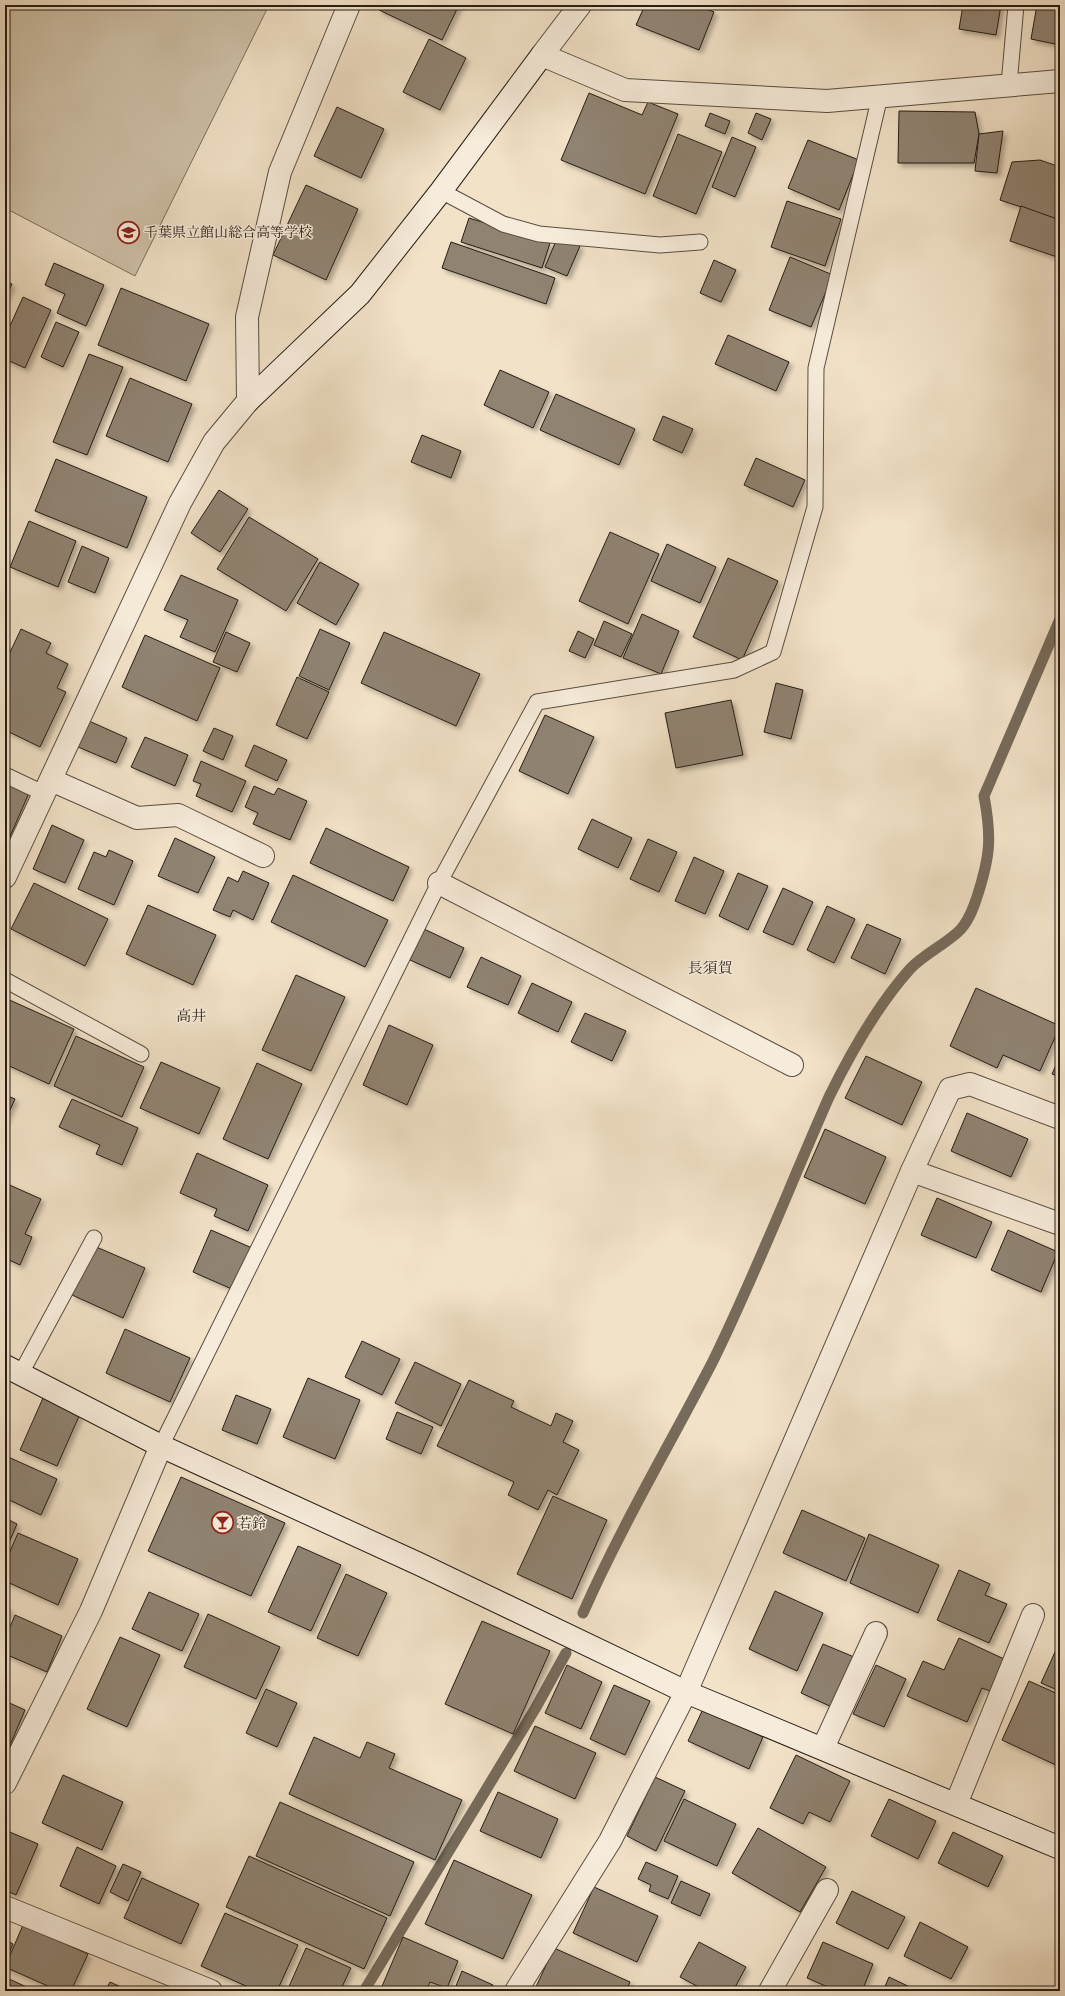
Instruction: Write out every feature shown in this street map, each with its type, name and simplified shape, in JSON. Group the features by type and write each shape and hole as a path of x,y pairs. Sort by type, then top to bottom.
{"street":[{"path":"248,401 247,317 280,172 350,5"},
{"path":"5,877 180,504 214,442 248,401 360,294 441,191 580,5"},
{"path":"542,55 625,90 827,101 951,92 1060,81"},
{"path":"48,787 137,818 178,816 263,856"},
{"path":"438,883 792,1065"},
{"path":"516,1991 610,1841 686,1692 912,1171 950,1089 970,1084 1060,1118"},
{"path":"912,1171 1060,1224"},
{"path":"13,1371 161,1446 419,1564 686,1692 1060,1848"},
{"path":"5,1782 91,1611 161,1446"},
{"path":"956,1804 1033,1615"},
{"path":"823,1748 876,1633"},
{"path":"770,1991 827,1890"},
{"path":"5,1907 211,1991"}],"lane":[{"path":"1009,85 1016,5"},
{"path":"161,1446 438,883 537,702 734,670 773,652 815,508 816,368 880,96"},
{"path":"441,191 503,224 539,234 660,245 700,242"},
{"path":"5,775 48,787"},
{"path":"5,980 141,1054"},
{"path":"13,1371 94,1238"}],"shaded area":[{"path":"5,5 269,5 135,276 5,208"}],"building":[{"path":"381,5 459,5 442,40 379,10"},
{"path":"645,5 697,5 714,12 699,50 636,25"},
{"path":"963,5 1001,5 996,35 959,29"},
{"path":"1037,5 1060,5 1060,45 1031,39"},
{"path":"429,39 466,58 440,110 403,92"},
{"path":"589,93 642,115 648,102 678,114 645,194 561,160"},
{"path":"337,107 384,129 361,178 314,156"},
{"path":"899,111 975,112 979,134 974,163 898,163"},
{"path":"710,113 730,121 725,134 705,126"},
{"path":"756,113 771,119 762,140 748,133"},
{"path":"1003,131 997,173 975,171 979,134"},
{"path":"678,134 722,152 696,214 653,196"},
{"path":"732,137 756,147 735,197 712,187"},
{"path":"808,140 859,160 839,210 788,188"},
{"path":"1040,160 1060,167 1060,220 1000,200 1012,162"},
{"path":"306,185 358,209 326,280 273,255"},
{"path":"787,201 841,219 825,266 771,247"},
{"path":"1021,206 1060,220 1060,258 1010,241"},
{"path":"469,218 550,243 542,268 461,242"},
{"path":"558,236 580,246 567,276 545,267"},
{"path":"451,242 555,278 546,304 442,268"},
{"path":"790,257 833,275 811,327 769,310"},
{"path":"714,260 736,270 721,302 700,293"},
{"path":"54,263 104,285 86,326 57,313 65,294 45,285"},
{"path":"5,281 12,284 5,299"},
{"path":"121,288 209,324 186,381 98,345"},
{"path":"23,297 51,310 25,368 5,359 5,337"},
{"path":"56,322 79,332 63,367 41,357"},
{"path":"728,335 789,362 776,391 715,364"},
{"path":"89,354 123,367 87,455 53,442"},
{"path":"500,370 549,392 533,428 484,405"},
{"path":"130,378 192,404 168,462 106,436"},
{"path":"556,394 635,429 619,465 540,430"},
{"path":"663,416 693,429 682,453 653,440"},
{"path":"422,435 461,451 451,478 411,462"},
{"path":"756,458 805,480 793,507 744,485"},
{"path":"56,459 147,497 127,548 35,511"},
{"path":"219,490 248,509 220,552 191,533"},
{"path":"249,517 318,559 286,611 217,569"},
{"path":"29,521 76,541 58,587 10,567"},
{"path":"610,532 659,554 628,624 579,601"},
{"path":"667,544 716,567 700,603 651,581"},
{"path":"82,546 109,558 95,593 68,582"},
{"path":"728,558 778,581 742,660 693,637"},
{"path":"320,562 359,584 336,625 297,603"},
{"path":"181,575 238,600 215,652 180,637 188,620 164,610"},
{"path":"642,614 679,631 661,674 623,658"},
{"path":"604,621 632,634 621,657 594,645"},
{"path":"21,629 51,643 46,653 68,664 57,688 66,692 40,747 5,730 5,663"},
{"path":"320,629 350,643 329,690 299,676"},
{"path":"578,631 594,639 585,658 569,651"},
{"path":"226,632 250,643 237,672 213,662"},
{"path":"384,632 480,674 456,726 361,683"},
{"path":"145,635 220,668 197,721 122,687"},
{"path":"297,677 329,692 307,739 276,725"},
{"path":"776,683 803,690 791,739 764,732"},
{"path":"731,700 743,755 676,768 665,713"},
{"path":"545,715 594,737 568,794 519,771"},
{"path":"89,721 127,738 116,763 78,747"},
{"path":"214,728 233,736 223,760 203,751"},
{"path":"145,737 188,755 175,786 131,767"},
{"path":"254,745 287,760 277,781 245,766"},
{"path":"201,761 246,781 232,812 196,796 201,784 193,781"},
{"path":"5,782 29,793 5,848"},
{"path":"254,786 274,795 278,788 307,801 290,840 253,824 258,813 245,807"},
{"path":"592,819 632,838 618,868 578,849"},
{"path":"52,825 84,840 65,883 33,869"},
{"path":"326,828 409,867 393,901 310,863"},
{"path":"175,838 215,857 198,893 158,876"},
{"path":"648,839 677,852 659,892 630,879"},
{"path":"109,850 133,861 114,905 78,889 94,852 106,857"},
{"path":"694,857 724,871 705,914 675,901"},
{"path":"243,871 269,883 253,920 233,910 230,917 213,910 228,877 238,882"},
{"path":"738,873 768,886 748,930 719,916"},
{"path":"293,875 388,920 365,967 271,922"},
{"path":"34,883 108,919 85,966 11,929"},
{"path":"783,888 813,902 793,945 763,932"},
{"path":"148,905 216,935 193,985 126,954"},
{"path":"827,906 855,919 834,963 807,950"},
{"path":"867,924 901,939 885,974 851,958"},
{"path":"424,929 464,948 450,978 410,960"},
{"path":"481,957 521,976 508,1005 467,987"},
{"path":"296,975 345,997 311,1071 262,1050"},
{"path":"532,983 572,1002 558,1032 518,1013"},
{"path":"976,988 1060,1026 1040,1071 1003,1055 997,1068 950,1046"},
{"path":"5,998 74,1029 49,1084 5,1064"},
{"path":"585,1013 626,1031 612,1061 571,1042"},
{"path":"389,1025 433,1045 407,1105 363,1085"},
{"path":"76,1036 144,1067 122,1117 54,1086"},
{"path":"866,1056 922,1082 902,1125 845,1098"},
{"path":"1060,1056 1060,1077 1052,1074"},
{"path":"161,1062 220,1088 199,1134 140,1108"},
{"path":"257,1063 302,1084 268,1159 223,1139"},
{"path":"5,1095 15,1099 5,1121"},
{"path":"72,1099 138,1128 122,1165 96,1154 100,1145 59,1127"},
{"path":"967,1113 1028,1139 1011,1177 951,1151"},
{"path":"825,1129 886,1157 865,1204 804,1177"},
{"path":"197,1153 268,1185 248,1231 214,1216 217,1209 180,1193"},
{"path":"5,1183 41,1199 25,1234 32,1237 20,1265 5,1258"},
{"path":"937,1198 992,1222 976,1258 921,1235"},
{"path":"211,1230 252,1248 234,1290 193,1272"},
{"path":"1008,1230 1058,1252 1041,1292 991,1270"},
{"path":"94,1246 145,1268 123,1318 72,1295"},
{"path":"1060,1283 1060,1293 1056,1292"},
{"path":"125,1329 190,1358 170,1402 106,1373"},
{"path":"362,1341 400,1359 382,1395 345,1377"},
{"path":"415,1362 461,1384 441,1426 395,1403"},
{"path":"308,1378 360,1400 335,1459 283,1437"},
{"path":"469,1380 514,1401 511,1407 551,1426 556,1413 573,1421 563,1442 579,1450 557,1495 548,1490 538,1510 508,1495 514,1482 437,1446"},
{"path":"236,1395 271,1409 257,1444 222,1430"},
{"path":"43,1398 80,1414 57,1466 20,1450"},
{"path":"397,1412 433,1427 421,1454 386,1439"},
{"path":"6,1456 57,1479 41,1515 5,1498"},
{"path":"181,1477 285,1523 251,1596 148,1551"},
{"path":"553,1496 607,1520 572,1599 517,1574"},
{"path":"802,1510 865,1538 846,1581 783,1553"},
{"path":"5,1518 17,1524 5,1552"},
{"path":"18,1533 78,1559 58,1605 5,1581 5,1563"},
{"path":"869,1534 939,1565 918,1613 850,1583"},
{"path":"298,1546 341,1565 311,1631 268,1612"},
{"path":"959,1570 990,1584 985,1595 1007,1604 989,1643 937,1620"},
{"path":"346,1574 387,1593 358,1656 317,1638"},
{"path":"775,1591 823,1613 797,1671 749,1649"},
{"path":"149,1592 199,1614 182,1651 132,1629"},
{"path":"5,1607 10,1610 5,1620"},
{"path":"208,1614 280,1647 256,1699 184,1667"},
{"path":"15,1615 62,1636 47,1672 5,1654 5,1639"},
{"path":"482,1621 550,1651 513,1734 445,1704"},
{"path":"120,1637 160,1655 127,1727 87,1709"},
{"path":"959,1638 1004,1659 990,1691 982,1688 967,1722 907,1696 923,1661 944,1670"},
{"path":"1060,1641 1060,1691 1041,1683"},
{"path":"823,1644 854,1657 832,1707 801,1693"},
{"path":"567,1665 602,1682 581,1729 545,1713"},
{"path":"876,1665 906,1679 884,1727 853,1714"},
{"path":"1029,1681 1060,1695 1060,1767 1002,1740"},
{"path":"614,1685 650,1701 625,1755 590,1739"},
{"path":"266,1689 297,1703 277,1747 246,1733"},
{"path":"5,1701 25,1710 5,1757"},
{"path":"703,1709 763,1737 749,1769 688,1741"},
{"path":"535,1726 596,1753 575,1799 514,1771"},
{"path":"314,1737 360,1758 367,1742 395,1754 389,1768 462,1800 435,1860 289,1794"},
{"path":"796,1755 850,1781 830,1822 809,1812 803,1824 770,1808"},
{"path":"63,1775 123,1802 102,1850 42,1823"},
{"path":"655,1777 685,1791 656,1851 627,1836"},
{"path":"498,1792 558,1819 541,1858 480,1831"},
{"path":"684,1799 736,1824 717,1866 664,1841"},
{"path":"889,1799 936,1821 918,1859 871,1836"},
{"path":"280,1802 414,1862 390,1916 256,1856"},
{"path":"758,1828 826,1867 800,1912 732,1873"},
{"path":"5,1830 38,1844 16,1895 5,1890"},
{"path":"953,1832 1003,1856 988,1887 938,1863"},
{"path":"77,1847 116,1866 99,1904 60,1886"},
{"path":"249,1856 387,1918 364,1969 226,1907"},
{"path":"454,1860 532,1895 503,1959 425,1924"},
{"path":"646,1862 678,1876 668,1899 649,1891 651,1885 638,1879"},
{"path":"123,1864 141,1872 128,1901 110,1892"},
{"path":"142,1878 199,1904 181,1944 124,1918"},
{"path":"681,1881 710,1894 700,1916 671,1903"},
{"path":"594,1887 658,1916 637,1962 573,1933"},
{"path":"852,1891 905,1917 888,1949 836,1923"},
{"path":"225,1913 298,1945 277,1991 257,1991 201,1966"},
{"path":"920,1922 968,1947 951,1979 904,1956"},
{"path":"23,1925 88,1954 71,1991 59,1991 5,1967"},
{"path":"403,1937 458,1961 447,1988 430,1982 426,1991 380,1991"},
{"path":"5,1940 13,1944 5,1962"},
{"path":"699,1942 746,1967 733,1991 706,1991 680,1977"},
{"path":"823,1942 873,1964 862,1991 837,1991 807,1978"},
{"path":"306,1948 351,1968 340,1991 287,1991"},
{"path":"554,1948 630,1982 626,1991 539,1991 535,1989"},
{"path":"462,1971 493,1985 490,1991 454,1991"},
{"path":"889,1977 918,1991 883,1991"},
{"path":"7,1978 33,1990 33,1991 5,1991"},
{"path":"110,1982 130,1991 105,1991"}],"waterway":[{"path":"583,1613 613,1549 728,1330 758,1264 829,1097 846,1063 865,1030 898,983 915,964 958,932 970,916 985,870 987,859 989,836 984,796 1060,619"},
{"path":"364,1991 535,1709 566,1653"}],"place":[{"name":"千葉県立館山総合高等学校","path":"128,232"},
{"name":"若鈴","path":"223,1523"}],"district":[{"name":"長須賀","path":"710,968"},
{"name":"高井","path":"191,1016"}]}
